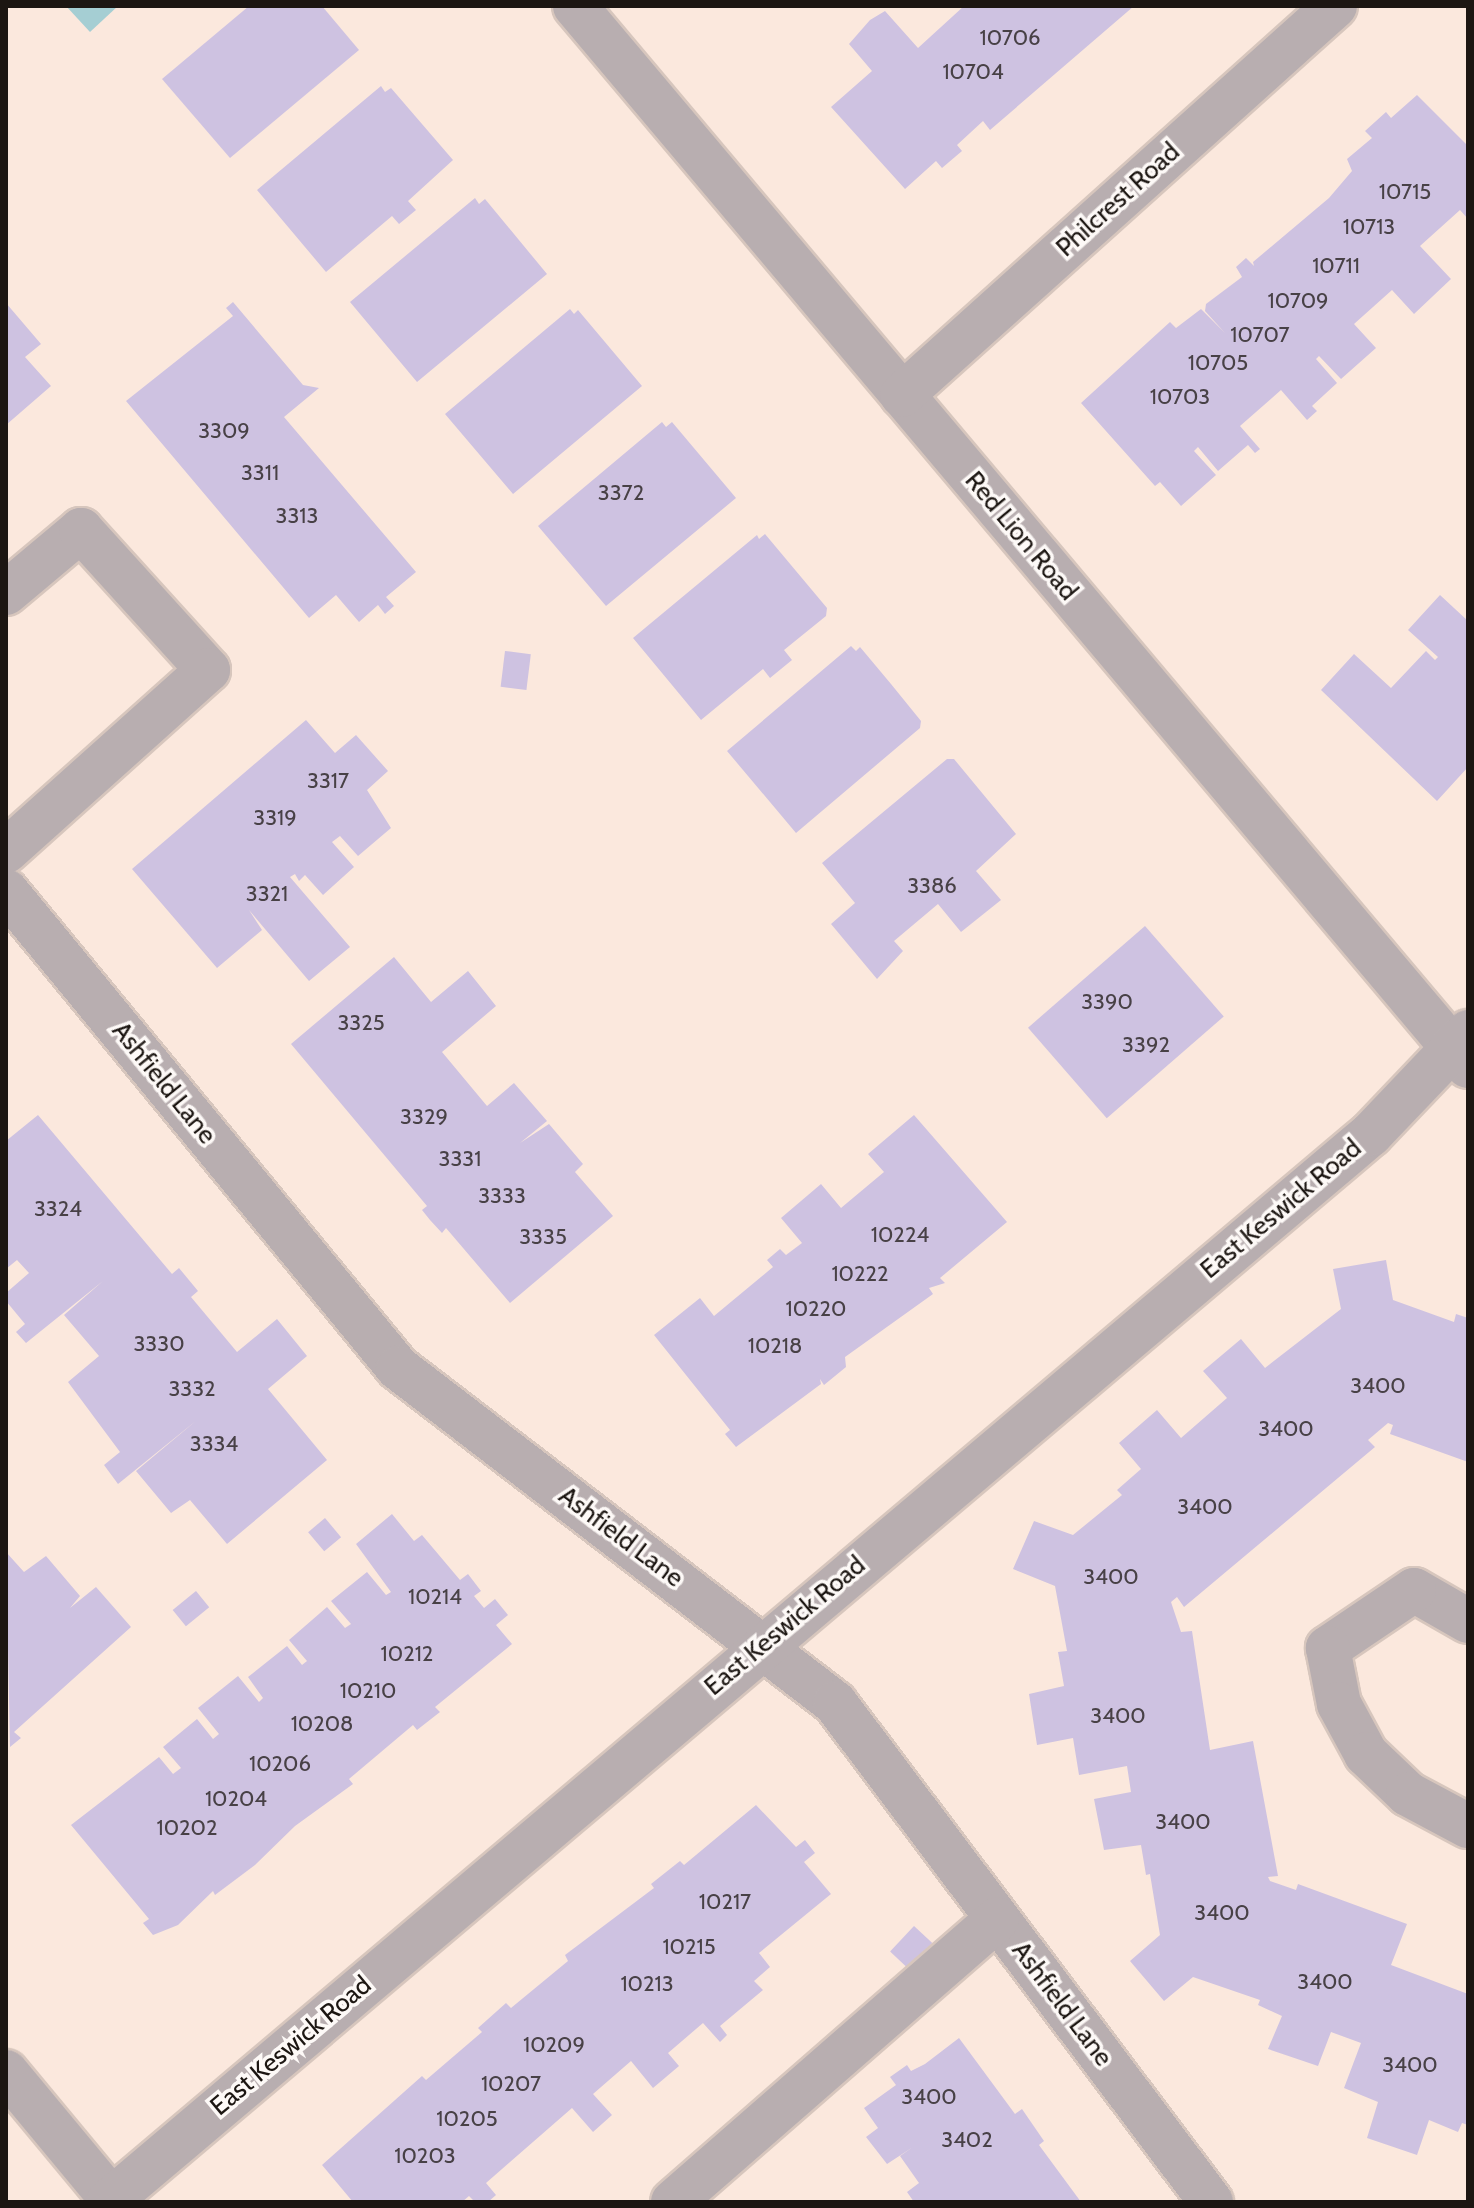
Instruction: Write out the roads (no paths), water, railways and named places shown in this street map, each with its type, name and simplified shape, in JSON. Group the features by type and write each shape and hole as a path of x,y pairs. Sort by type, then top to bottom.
{"street":[{"name":"Red Lion Road","path":"575,6 902,395 1463,1048"},
{"name":"Philcrest Road","path":"902,395 1335,6"},
{"path":"6,593 81,530 208,670 6,851"},
{"name":"Ashfield Lane","path":"6,891 398,1368 835,1703 1211,2202"},
{"name":"East Keswick Road","path":"111,2201 763,1645 1371,1134 1463,1048"},
{"path":"1468,1621 1414,1590 1328,1648 1339,1704 1366,1754 1408,1794 1468,1826"},
{"path":"701,2193 997,1919"},
{"path":"6,2072 111,2201"}],"water":[{"path":"66,6 118,6 90,32"}]}
